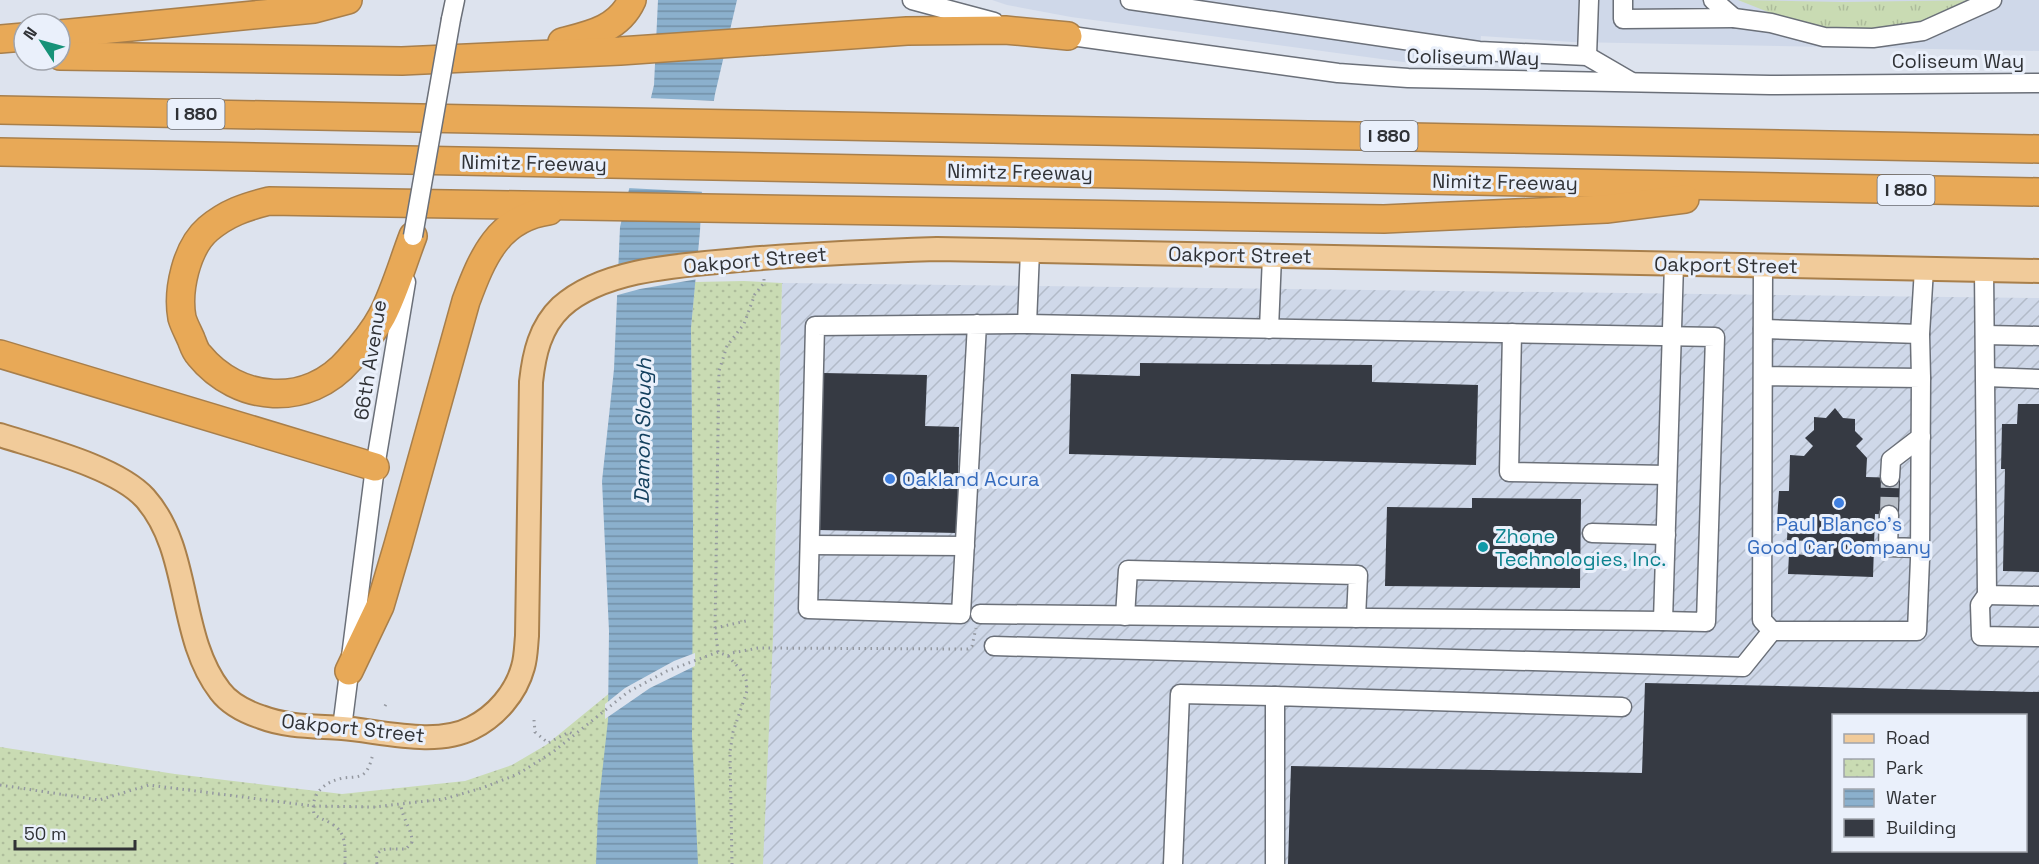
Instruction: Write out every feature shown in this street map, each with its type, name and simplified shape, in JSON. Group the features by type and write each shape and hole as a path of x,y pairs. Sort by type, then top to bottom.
{"highway":[{"path":"72,33 314,9 348,0"},
{"path":"500,57 592,35 613,24 632,0"},
{"path":"72,56 402,61 620,51 907,31 1005,30 1068,36"},
{"name":"I 880","path":"0,110 2039,149"},
{"name":"Nimitz Freeway","path":"0,152 2039,192"},
{"path":"413,236 381,317 348,362 324,382 300,392 280,394 249,391 220,376 197,354 182,318 181,288 189,257 206,230 236,209 269,201 1384,219 1606,210 1772,188"},
{"path":"349,671 380,606 466,301 479,267 494,242 512,224 532,213 598,205"},
{"path":"0,354 375,467"}],"main road":[{"name":"Oakport Street","path":"0,435 100,469 122,479 143,496 159,517 169,540 197,644 207,670 220,692 237,706 260,717 289,725 412,736 444,736 471,729 495,712 512,693 523,667 527,636 531,382 535,351 546,326 560,308 577,295 600,284 632,274 664,268 764,258 917,250 2039,271"}],"street":[{"name":"66th Avenue","path":"342,728 375,467 455,0"},
{"name":"Coliseum Way","path":"912,0 990,22 1068,36 1338,74 1408,78 1770,85 2039,83"},
{"path":"1130,0 1479,51 1587,56 1631,82"},
{"path":"1587,56 1589,0"},
{"path":"1623,0 1623,19 1734,18 1770,23 1824,37 1873,38 1923,31 1992,0"},
{"path":"1713,0 1734,18"},
{"path":"1026,324 1030,251"},
{"path":"1269,329 1272,256"},
{"path":"1663,621 1674,264"},
{"path":"1763,266 1762,620 1772,631 1917,631 1920,548 1920,334 1924,269"},
{"path":"1984,270 1987,595 1980,605 1981,636 2039,637"},
{"path":"977,324 961,614 808,609 815,326 977,324 1026,324 1715,338 1706,622 980,614"},
{"path":"1763,329 1920,334"},
{"path":"1512,333 1509,472 1667,475"},
{"path":"1985,335 2039,336"},
{"path":"1763,376 1921,378"},
{"path":"1986,377 2039,379"},
{"path":"1890,477 1891,460 1921,437"},
{"path":"1889,515 1888,548 1920,548"},
{"path":"1592,532 1665,535"},
{"path":"810,545 965,546"},
{"path":"1125,616 1128,570 1358,575 1356,618"},
{"path":"1987,595 2039,596"},
{"path":"994,646 1743,667 1772,631"},
{"path":"1173,864 1180,694 1622,707"},
{"path":"1275,696 1275,864"}],"path":[{"path":"718,652 715,628 719,371 727,346 744,324 754,294 764,283 764,258"},
{"path":"728,656 732,653 758,648 968,649 972,646 976,628 980,626 980,614"},
{"path":"715,628 746,621"},
{"path":"0,786 99,800 149,785 313,806 374,807 444,799 518,774 553,752 613,703 646,681 718,652 728,656 740,669 746,680 747,691 730,752 732,864"},
{"path":"534,720 535,732 548,743 569,732 575,735"},
{"path":"345,864 345,847 339,830 314,814 315,795 321,788 332,782 345,777 356,777 366,772 374,754"},
{"path":"377,864 376,856 382,849 406,849 412,842 401,805"}],"shaded area":[{"path":"992,0 2039,0 2039,51 1572,42 1481,36 1478,68 1411,63 1071,17"},
{"path":"782,283 2039,298 2039,864 755,864 773,638"}],"green space":[{"path":"1738,0 1843,2 1980,0 1914,27 1839,32 1803,26"},
{"path":"695,282 782,283 773,638 763,864 0,864 0,747 175,774 342,794 465,781 512,765 546,745 628,678 693,528 691,328"}],"water":[{"name":"Damon Slough","path":"658,0 737,0 715,94 703,168 691,328 692,736 698,864 596,864 598,810 608,720 609,631 602,481 614,369 620,227 654,85"}],"pier":[{"path":"648,98 717,101 706,169 705,192 627,188"},
{"path":"701,253 698,279 614,296 615,265"},
{"path":"695,653 695,666 650,688 605,719 605,704 625,688 674,661"}],"building":[{"path":"1140,363 1372,365 1372,382 1478,385 1476,465 1069,454 1071,374 1140,376"},
{"name":"Oakland Acura","path":"823,373 927,375 925,426 959,427 957,533 819,530"},
{"path":"2018,404 2039,404 2039,572 2003,571 2005,469 2001,469 2002,424 2017,424"},
{"name":"Paul Blanco's Good Car Company","path":"1835,408 1843,418 1855,419 1855,431 1863,439 1856,446 1867,458 1866,477 1900,478 1899,515 1875,514 1873,577 1788,574 1789,554 1808,555 1809,541 1787,540 1788,520 1777,520 1779,491 1789,491 1790,455 1804,456 1813,446 1805,438 1814,430 1814,417 1826,418"},
{"name":"Zhone Technologies, Inc.","path":"1472,498 1581,499 1580,588 1385,586 1387,507 1472,508"},
{"path":"1645,683 2039,692 2039,864 1288,864 1291,766 1642,773"}],"tunnel":[{"path":"1889,515 1890,477"}],"place":[{"name":"Oakland Acura","path":"890,479"},
{"name":"Paul Blanco's Good Car Company","path":"1839,503"},
{"name":"Zhone Technologies, Inc.","path":"1483,547"}]}
